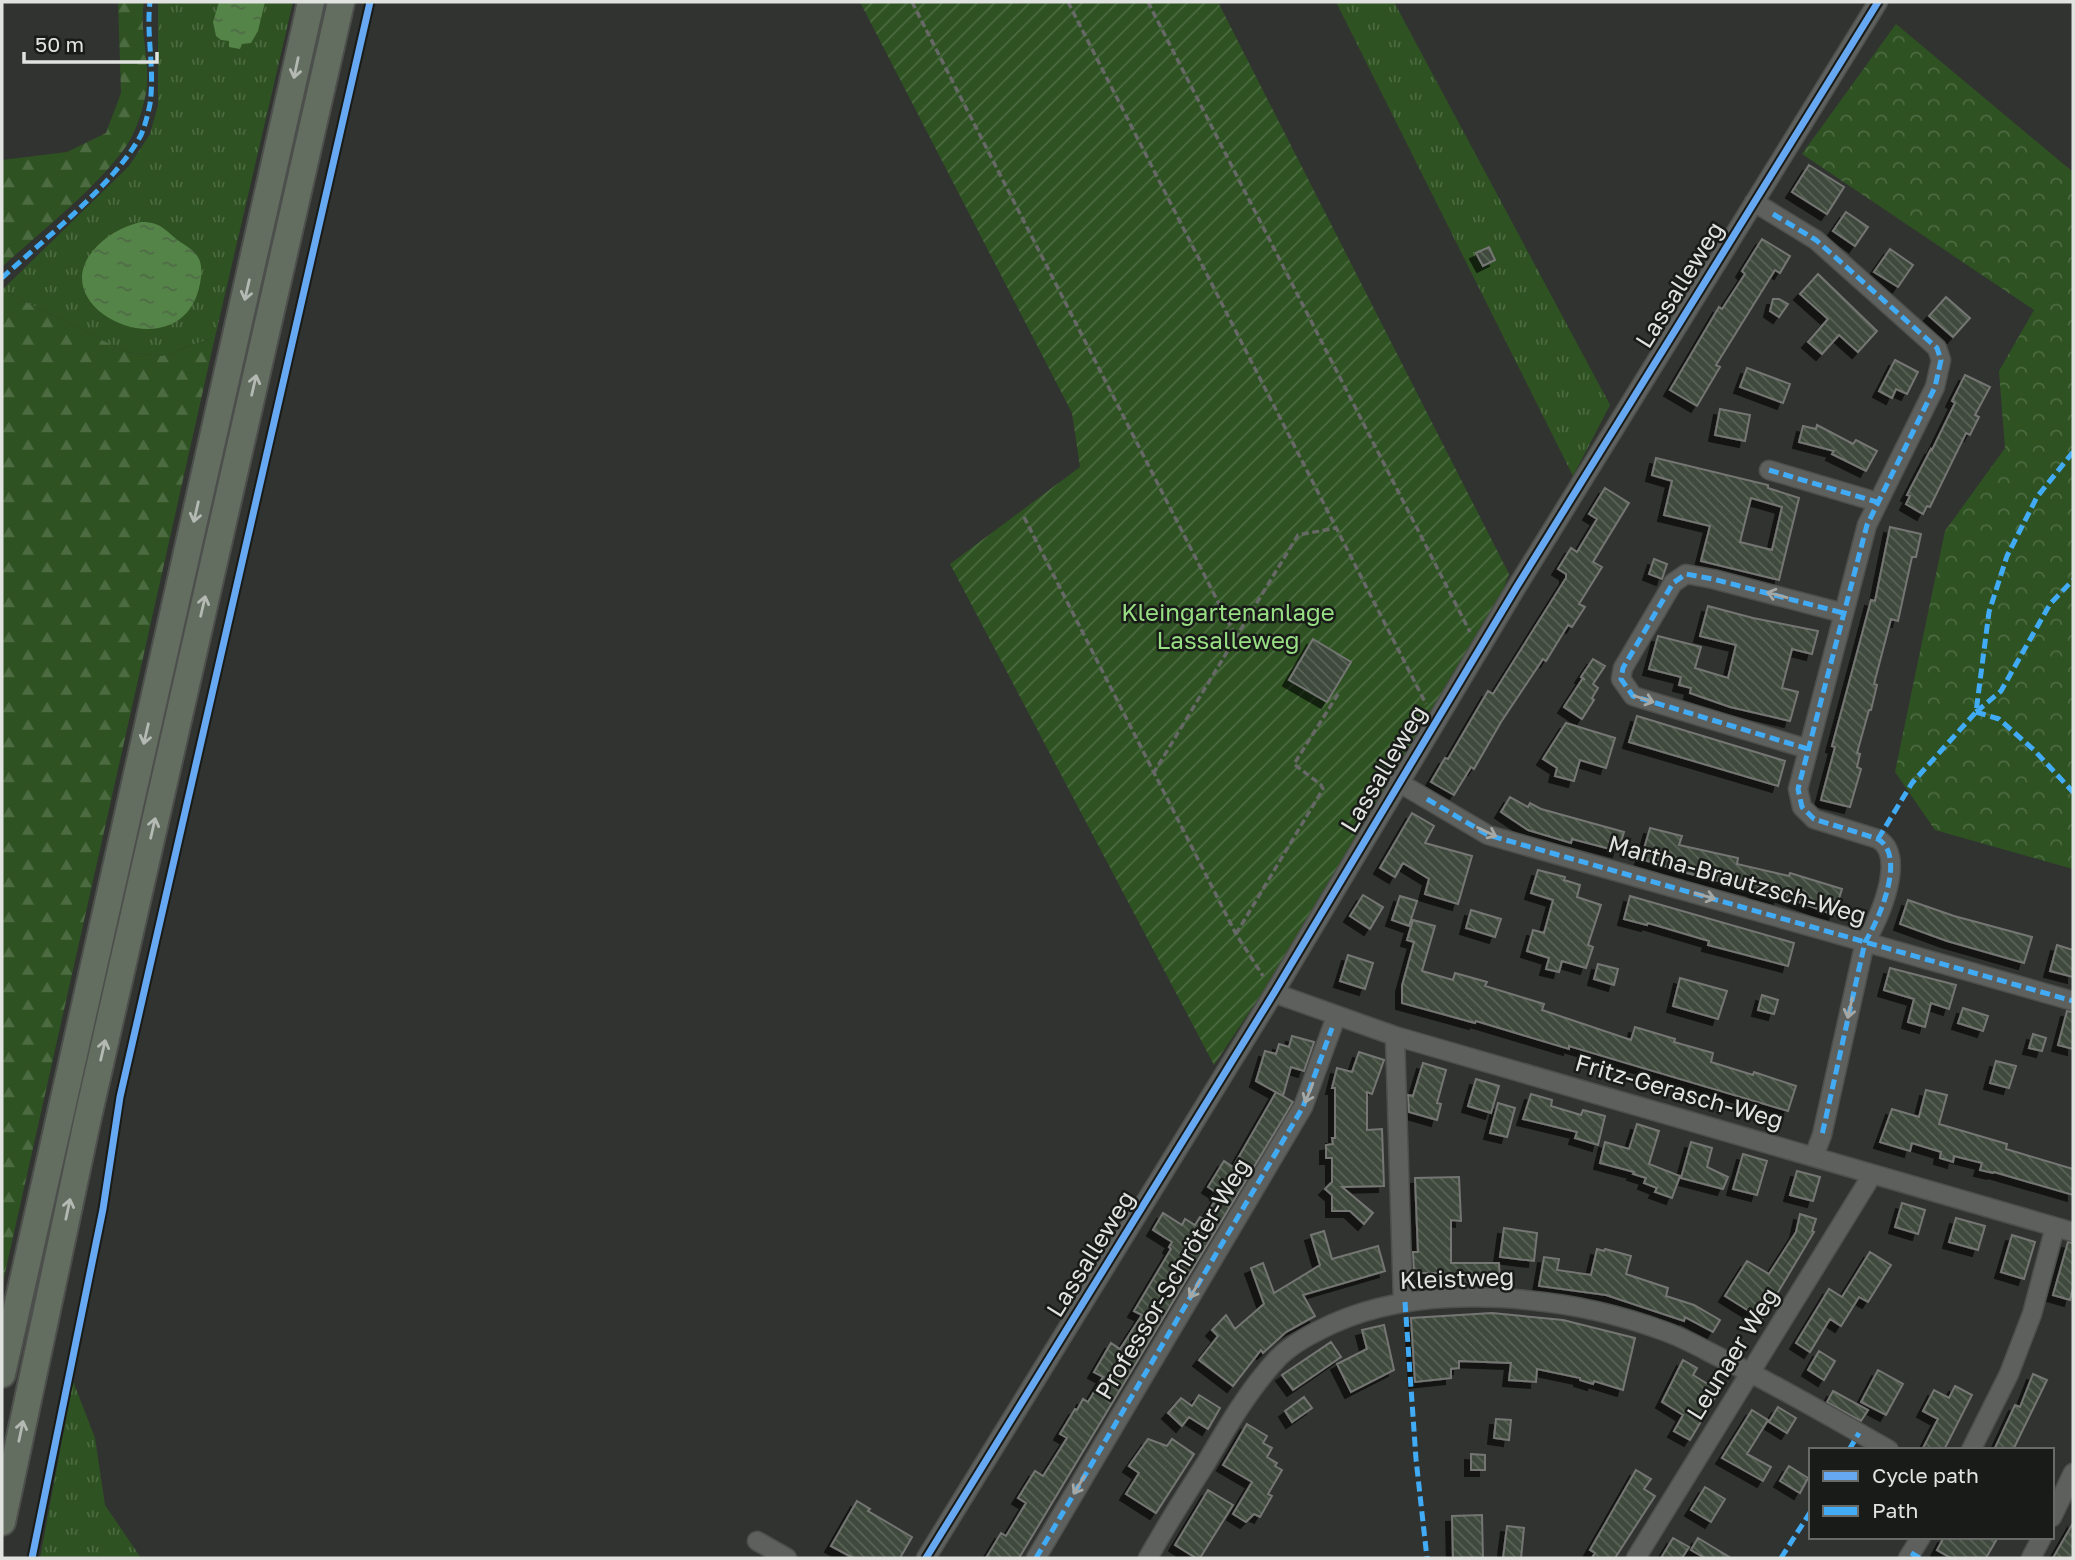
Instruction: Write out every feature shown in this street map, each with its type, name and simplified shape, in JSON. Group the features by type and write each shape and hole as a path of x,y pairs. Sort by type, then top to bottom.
{"highway":[{"path":"2,1374 311,2"},
{"path":"2,1522 88,1116 341,2"}],"street":[{"name":"Lassalleweg","path":"926,1558 1274,993 1479,649 1878,2"},
{"path":"1754,202 1816,240 1937,348 1941,360 1936,387 1867,525 1798,789 1802,807 1814,819 1878,839 1885,843 1892,859 1891,874 1877,924 1865,942 1822,1135 1814,1156"},
{"path":"1769,470 1877,502"},
{"path":"1808,749 1633,696 1621,679 1623,668 1673,583 1686,574 1843,613"},
{"name":"Martha-Brautzsch-Weg","path":"1398,782 1488,835 2073,1001"},
{"name":"Fritz-Gerasch-Weg","path":"1274,993 1395,1036 2073,1232"},
{"name":"Professor-Schröter-Weg","path":"1036,1558 1303,1107 1336,1017"},
{"path":"1395,1036 1403,1302"},
{"name":"Leunaer Weg","path":"1636,1558 1872,1175"},
{"path":"1972,1448 2009,1374 2032,1314 2055,1227"},
{"name":"Kleistweg","path":"1148,1558 1236,1413 1279,1357 1309,1335 1331,1324 1354,1314 1403,1302 1488,1297 1559,1304 1625,1318 1665,1331 1750,1372 1885,1448"},
{"path":"2054,1513 2073,1474"},
{"path":"1908,1558 1920,1539"},
{"path":"2031,1558 2041,1539"},
{"path":"757,1541 787,1558"}],"path":[{"path":"912,2 1236,637"},
{"path":"1068,2 1435,722"},
{"path":"1148,2 1479,649"},
{"path":"1024,517 1236,934 1274,993"},
{"path":"1153,774 1298,535 1336,528"},
{"path":"1236,934 1323,789 1294,764 1340,691"}],"green space":[{"path":"118,2 144,2 147,81 134,132 127,146 95,183 2,267 2,160 67,152 106,133 121,93"},
{"path":"158,2 293,2 215,337 162,356 126,352 2,290 129,166 150,134 158,105"},
{"name":"Kleingartenanlage Lassalleweg","path":"860,2 1218,2 1509,574 1504,588 1266,987 1214,1065 950,564 1080,467 1072,413"},
{"path":"1336,2 1394,2 1610,405 1573,476"},
{"path":"1896,24 2073,172 2073,869 1935,830 1895,772 1945,531 2005,448 1999,371 2034,310 1802,154"},
{"path":"2,290 126,352 162,356 215,337 2,1286"},
{"path":"73,1381 95,1438 105,1505 141,1558 40,1558"}],"water":[{"path":"219,2 265,2 258,31 251,43 242,44 240,49 229,47 229,41 216,36 213,22"},
{"path":"141,222 160,226 191,249 200,260 201,270 191,307 172,324 149,329 124,325 102,313 87,296 82,275 92,252 102,241 120,229"}],"building":[{"path":"1809,165 1844,187 1827,214 1792,192"},
{"path":"1846,212 1868,227 1855,246 1833,231"},
{"path":"1762,239 1790,256 1780,273 1775,270 1716,365 1720,367 1697,406 1670,390 1719,307 1722,309 1745,274 1742,271"},
{"path":"1489,247 1495,260 1483,266 1476,253"},
{"path":"1890,249 1913,265 1898,287 1874,272"},
{"path":"1818,274 1877,331 1858,352 1839,335 1822,354 1808,342 1828,319 1800,294"},
{"path":"1946,297 1970,318 1953,337 1929,316"},
{"path":"1773,299 1788,304 1779,317 1770,311"},
{"path":"1895,360 1918,372 1907,394 1896,389 1892,398 1879,391"},
{"path":"1747,368 1790,384 1783,403 1740,387"},
{"path":"1965,375 1990,387 1975,415 1979,417 1970,435 1966,433 1930,507 1927,506 1923,514 1906,504 1910,496 1907,495 1955,403 1952,401"},
{"path":"1720,409 1750,415 1745,441 1715,435"},
{"path":"1817,425 1853,444 1856,440 1877,451 1866,471 1832,454 1834,451 1799,442 1803,426 1816,429"},
{"path":"1656,458 1768,485 1768,488 1799,498 1779,580 1701,561 1710,526 1664,515 1672,481 1652,475","holes":["1751,498 1782,507 1772,550 1740,542"]},
{"path":"1605,488 1629,503 1593,562 1602,567 1579,604 1585,607 1572,627 1568,625 1546,661 1543,659 1501,722 1474,769 1471,767 1454,795 1431,782 1445,758 1448,759 1488,691 1493,694 1566,578 1566,574 1558,569 1571,548 1577,552 1597,519 1589,514"},
{"path":"1890,527 1921,534 1916,557 1912,557 1898,621 1891,619 1874,684 1877,685 1871,710 1857,753 1860,754 1857,767 1861,769 1850,807 1821,800 1835,747 1832,746 1871,600 1875,601"},
{"path":"1654,559 1667,564 1662,579 1649,574"},
{"path":"1708,606 1818,631 1812,654 1792,649 1782,688 1798,692 1790,721 1730,707 1690,693 1691,688 1679,685 1681,677 1649,669 1658,636 1701,647 1695,668 1728,678 1736,645 1700,636"},
{"path":"1313,639 1351,662 1327,702 1289,680"},
{"path":"1593,659 1605,666 1593,684 1598,688 1582,719 1564,707 1583,678 1581,677"},
{"path":"1637,716 1785,761 1778,786 1629,742"},
{"path":"1566,723 1615,738 1606,768 1580,760 1574,781 1555,776 1557,768 1543,759"},
{"path":"1510,797 1528,807 1530,803 1541,809 1624,832 1618,851 1572,839 1571,843 1528,830 1501,812"},
{"path":"1412,813 1434,826 1425,843 1472,856 1458,904 1425,894 1429,879 1403,863 1395,877 1380,868"},
{"path":"1650,828 1682,836 1679,845 1738,858 1737,864 1789,876 1790,873 1842,889 1834,915 1780,895 1779,898 1754,892 1641,859"},
{"path":"1538,870 1565,877 1564,880 1580,885 1577,897 1601,905 1588,945 1593,947 1586,968 1562,961 1559,972 1546,969 1549,958 1527,951 1533,930 1544,933 1553,900 1531,893"},
{"path":"1363,895 1383,907 1370,929 1350,916"},
{"path":"1400,896 1417,901 1409,926 1392,920"},
{"path":"1630,896 1794,943 1788,966 1708,945 1709,941 1648,923 1647,925 1624,919"},
{"path":"1908,900 1954,916 2032,937 2024,963 1947,941 1900,924"},
{"path":"1471,910 1501,919 1495,937 1466,928"},
{"path":"1413,920 1435,926 1422,971 1453,980 1455,973 1487,982 1485,986 1544,1004 1542,1010 1631,1040 1635,1027 1713,1053 1711,1062 1796,1086 1788,1111 1569,1046 1569,1049 1476,1021 1475,1023 1402,1003 1402,986 1414,942 1407,940"},
{"path":"2057,945 2073,950 2073,977 2050,971"},
{"path":"1348,955 1373,963 1365,989 1340,981"},
{"path":"1598,964 1618,969 1614,985 1594,979"},
{"path":"1890,968 1956,985 1949,1009 1931,1003 1925,1027 1908,1022 1914,999 1884,990"},
{"path":"1680,978 1727,991 1718,1019 1673,1006"},
{"path":"1762,995 1778,1000 1774,1014 1758,1010"},
{"path":"1963,1008 1988,1016 1983,1031 1958,1023"},
{"path":"2067,1011 2073,1012 2073,1049 2058,1045"},
{"path":"2033,1034 2046,1038 2042,1051 2029,1048"},
{"path":"1292,1036 1314,1042 1304,1071 1291,1067 1283,1096 1256,1081 1265,1051 1276,1054 1279,1044 1289,1047"},
{"path":"1359,1052 1384,1060 1372,1094 1367,1092 1367,1130 1382,1129 1384,1186 1342,1187 1373,1213 1364,1224 1350,1211 1332,1211 1332,1195 1325,1189 1332,1182 1332,1158 1326,1158 1326,1145 1333,1144 1332,1138 1335,1138 1335,1088 1332,1088 1337,1068 1352,1072"},
{"path":"1996,1061 2016,1066 2009,1088 1990,1083"},
{"path":"1423,1063 1446,1070 1437,1103 1441,1104 1437,1120 1409,1112 1408,1095 1413,1096"},
{"path":"1476,1079 1499,1086 1491,1113 1468,1106"},
{"path":"1926,1090 1947,1095 1939,1124 2007,1144 2006,1149 2073,1169 2073,1195 1980,1170 1982,1163 1954,1156 1953,1162 1940,1158 1941,1152 1912,1143 1910,1151 1880,1142 1892,1109 1919,1117"},
{"path":"1276,1092 1293,1102 1019,1558 986,1558 1001,1533 1006,1536 1026,1503 1018,1498 1035,1471 1043,1476 1067,1438 1060,1434 1075,1409 1077,1410 1083,1399 1088,1402 1103,1377 1094,1372 1111,1343 1120,1349 1142,1315 1134,1311 1171,1249 1169,1247 1172,1242 1153,1230 1163,1213 1182,1225 1185,1219 1195,1225 1200,1217 1204,1219 1219,1194 1208,1187 1224,1161 1233,1167"},
{"path":"1531,1094 1552,1100 1551,1106 1581,1115 1583,1110 1605,1116 1598,1145 1575,1138 1577,1132 1523,1119"},
{"path":"1498,1103 1515,1108 1507,1137 1490,1133"},
{"path":"1637,1124 1659,1131 1649,1164 1680,1176 1672,1198 1655,1192 1657,1188 1644,1183 1646,1178 1633,1174 1634,1172 1600,1163 1605,1142 1629,1149"},
{"path":"1691,1142 1712,1148 1707,1167 1728,1177 1723,1189 1681,1178"},
{"path":"1743,1154 1767,1161 1757,1195 1733,1189"},
{"path":"1797,1171 1820,1177 1813,1201 1790,1195"},
{"path":"1459,1177 1461,1221 1451,1220 1451,1263 1499,1263 1500,1282 1439,1284 1439,1273 1414,1273 1413,1252 1418,1252 1415,1178"},
{"path":"1902,1203 1925,1210 1918,1234 1895,1227"},
{"path":"1800,1214 1816,1219 1812,1231 1814,1232 1762,1319 1725,1296 1747,1261 1769,1274 1796,1232"},
{"path":"1956,1218 1985,1226 1978,1250 1949,1242"},
{"path":"1504,1228 1537,1233 1534,1261 1500,1257"},
{"path":"1324,1231 1332,1259 1378,1246 1385,1271 1303,1295 1315,1316 1286,1332 1263,1353 1261,1350 1233,1386 1199,1360 1218,1336 1212,1330 1226,1315 1235,1329 1264,1304 1251,1268 1263,1263 1274,1293 1320,1265 1311,1235"},
{"path":"2012,1235 2035,1242 2024,1279 2001,1272"},
{"path":"2068,1242 2073,1243 2073,1288 2070,1300 2053,1295"},
{"path":"1597,1249 1631,1256 1626,1274 1668,1288 1666,1296 1694,1305 1720,1320 1713,1332 1685,1317 1684,1321 1606,1295 1539,1286 1544,1257 1559,1259 1557,1270 1591,1275"},
{"path":"1870,1252 1891,1265 1868,1302 1859,1297 1841,1326 1830,1319 1810,1352 1796,1343 1829,1289 1842,1297"},
{"path":"1492,1313 1563,1320 1635,1338 1623,1390 1537,1369 1536,1382 1509,1380 1511,1363 1459,1361 1459,1368 1451,1369 1451,1378 1415,1382 1411,1318"},
{"path":"1384,1325 1394,1370 1351,1392 1337,1364 1367,1349 1362,1330"},
{"path":"1331,1342 1341,1357 1293,1390 1282,1375"},
{"path":"1819,1351 1835,1361 1824,1380 1808,1370"},
{"path":"1683,1360 1697,1368 1693,1375 1719,1391 1690,1440 1674,1431 1683,1415 1662,1402"},
{"path":"1878,1370 1903,1384 1886,1415 1861,1402"},
{"path":"2033,1374 2047,1380 2014,1448 1995,1448 2015,1405 2020,1407"},
{"path":"1955,1386 1972,1395 1945,1448 1923,1448 1938,1419 1923,1411 1934,1390 1949,1398"},
{"path":"1833,1391 1868,1410 1861,1421 1827,1402"},
{"path":"1199,1395 1220,1408 1208,1429 1189,1417 1182,1426 1168,1413 1181,1398 1192,1406"},
{"path":"1304,1397 1312,1408 1292,1422 1285,1411"},
{"path":"1778,1407 1796,1418 1787,1433 1769,1422"},
{"path":"1752,1410 1768,1420 1747,1454 1771,1467 1763,1481 1722,1458"},
{"path":"1496,1419 1511,1420 1509,1440 1494,1438"},
{"path":"1247,1424 1267,1436 1263,1443 1272,1448 1267,1457 1282,1470 1268,1494 1272,1496 1260,1517 1254,1514 1246,1522 1233,1514 1252,1482 1223,1465"},
{"path":"1148,1439 1167,1446 1172,1439 1194,1454 1156,1513 1126,1494 1139,1473 1129,1466"},
{"path":"1471,1454 1485,1455 1485,1470 1471,1470"},
{"path":"1789,1466 1808,1478 1800,1493 1780,1481"},
{"path":"1636,1470 1651,1479 1644,1489 1655,1496 1615,1558 1592,1558 1595,1553 1590,1550"},
{"path":"1705,1487 1725,1499 1711,1522 1691,1510"},
{"path":"1208,1490 1233,1505 1200,1558 1196,1558 1175,1545"},
{"path":"857,1501 870,1509 868,1511 912,1537 900,1558 853,1558 831,1546"},
{"path":"1482,1515 1483,1558 1453,1558 1452,1516"},
{"path":"2073,1523 2073,1558 2053,1558"},
{"path":"1507,1526 1524,1528 1521,1558 1503,1558"},
{"path":"1673,1538 1689,1547 1682,1558 1661,1558"},
{"path":"1698,1538 1731,1558 1705,1558 1691,1550"},
{"path":"1943,1539 1997,1539 1986,1558 1951,1558 1937,1550"}],"marked path":[{"path":"2,278 96,192 114,173 141,135 151,91 150,2"},
{"path":"1773,214 1816,240 1937,348 1941,360 1935,387 1867,525 1798,789 1802,807 1814,819 1878,839 1886,847 1890,859 1888,889 1865,942 1822,1135"},
{"path":"1878,839 1912,783 1976,712 1989,612 2007,556 2037,497 2073,452"},
{"path":"1769,470 1877,502"},
{"path":"1808,749 1633,696 1621,679 1623,668 1673,583 1686,574 1843,613"},
{"path":"1976,712 2001,691 2050,604 2073,580"},
{"path":"1976,712 1999,719 2034,750 2073,792"},
{"path":"1427,799 1488,835 2073,1001"},
{"path":"1036,1558 1303,1107 1332,1028"},
{"path":"1405,1302 1416,1459 1427,1558"},
{"path":"1850,1448 1859,1433"},
{"path":"1781,1558 1809,1514"},
{"path":"1911,1553 1920,1558"}],"cycle path":[{"path":"32,1558 103,1209 120,1097 370,2"},
{"path":"926,1558 1274,993 1516,588 1878,2"}]}
